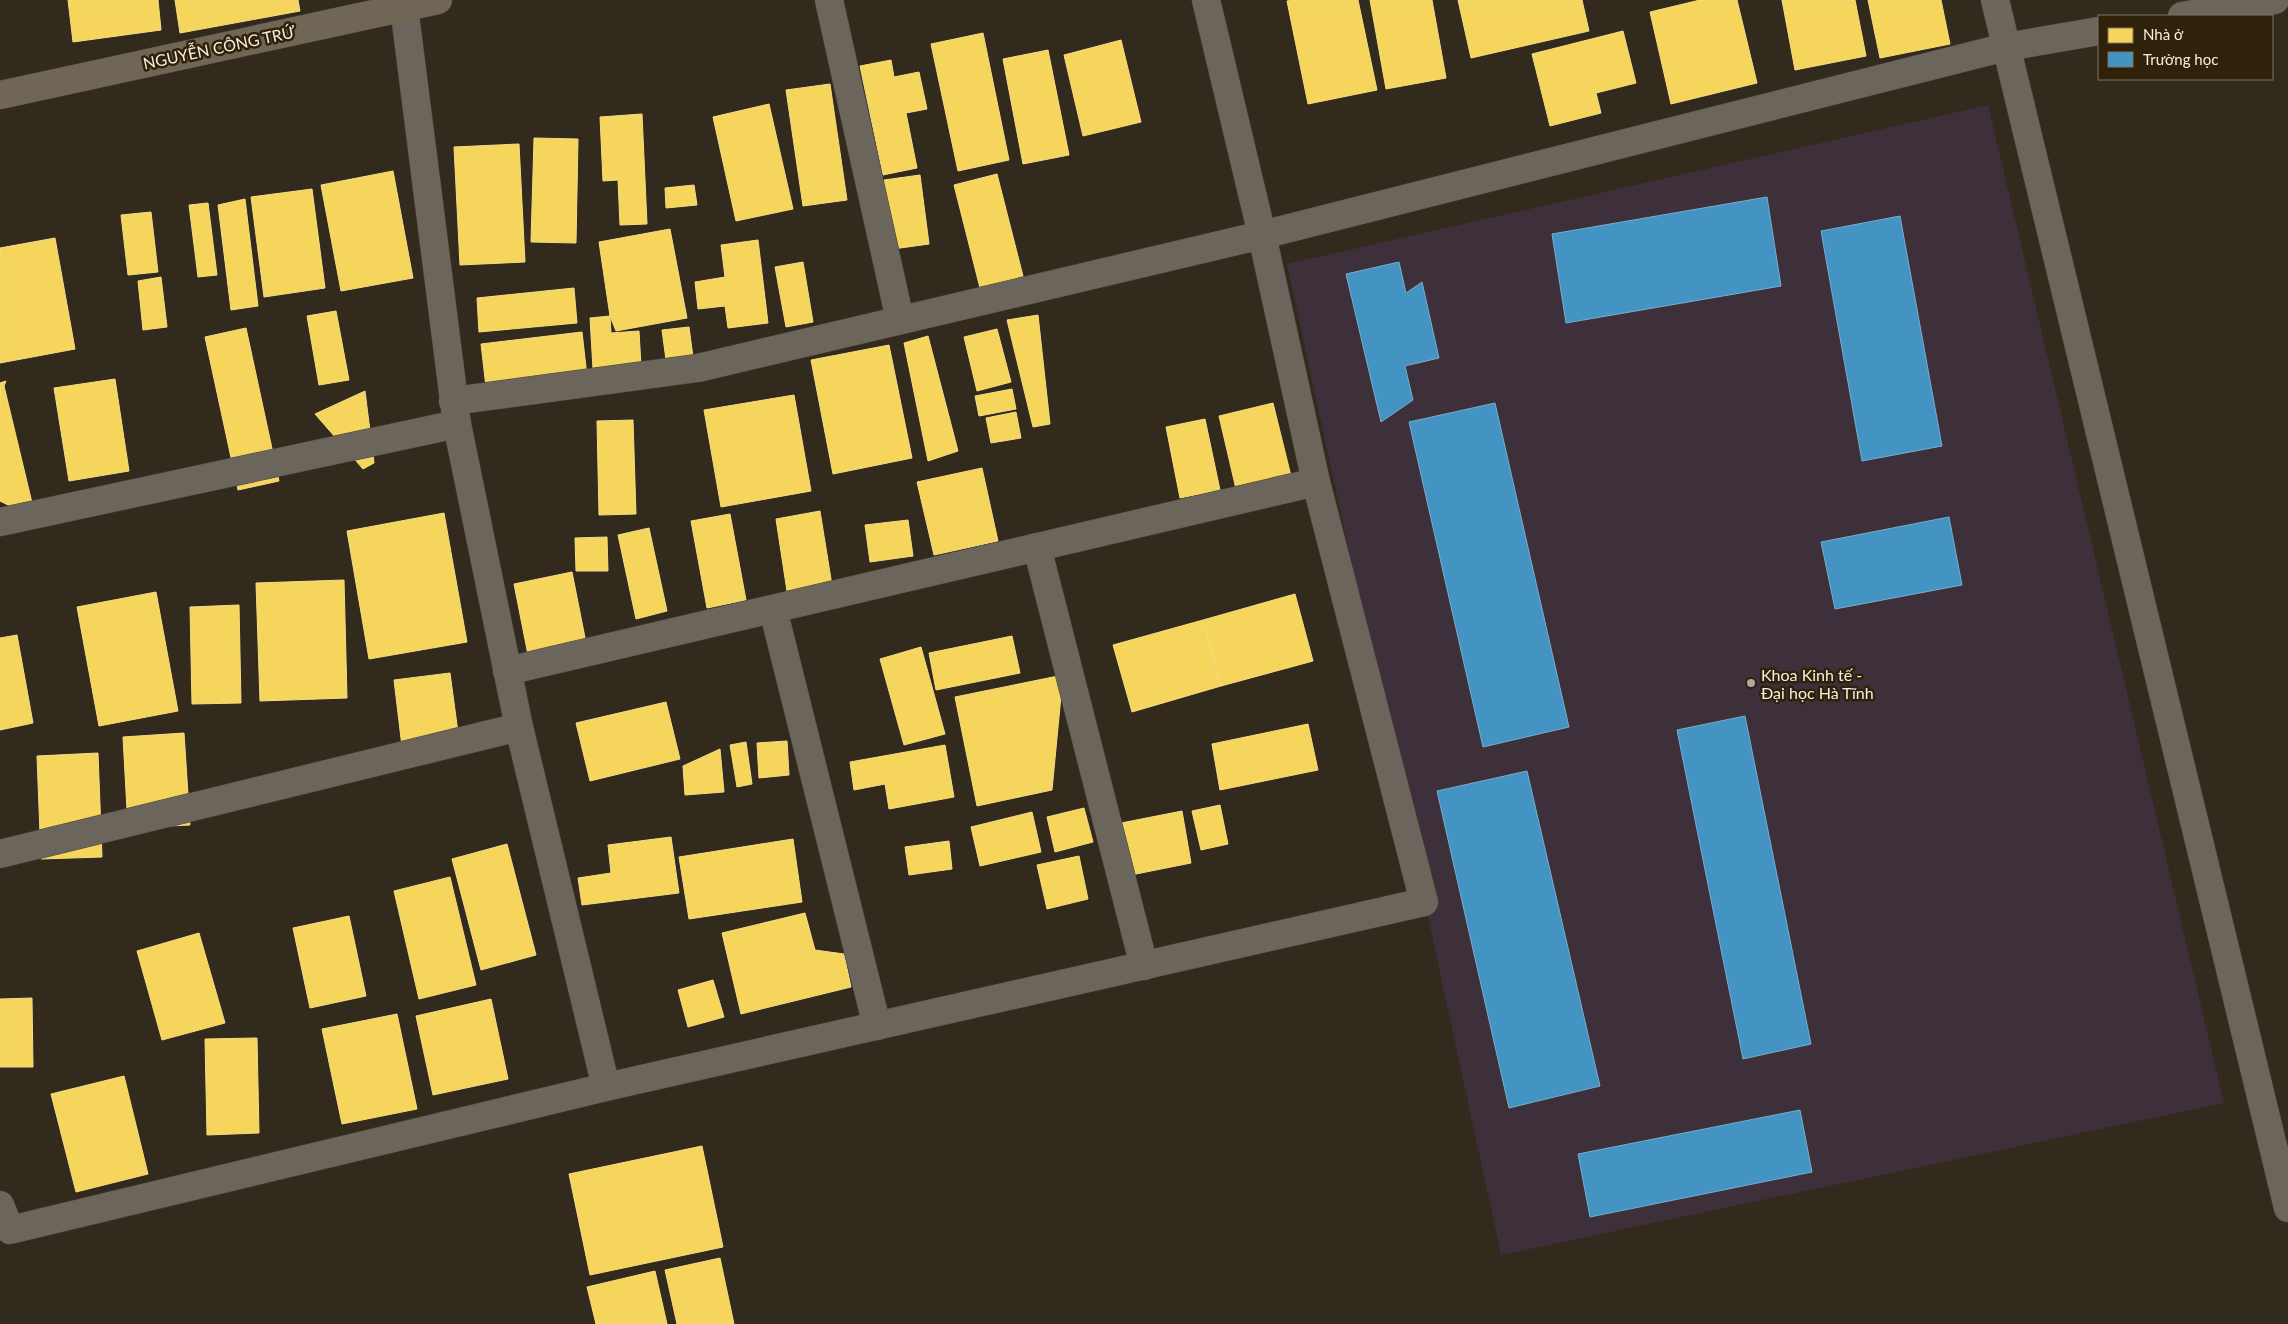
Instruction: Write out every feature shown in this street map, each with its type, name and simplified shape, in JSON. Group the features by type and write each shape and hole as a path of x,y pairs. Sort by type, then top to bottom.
{"main road":[{"name":"NGUYỄN CÔNG TRỨ","path":"0,95 438,0"}],"street":[{"path":"829,0 900,320"},
{"path":"0,1205 10,1230 606,1087 1424,902 1316,482 1262,235 1206,0"},
{"path":"1995,0 2288,1208"},
{"path":"2188,15 2275,0"},
{"path":"404,7 455,412 519,727 606,1087"},
{"path":"0,522 455,412 698,368 1262,235 2006,47 2098,31"},
{"path":"507,670 1316,482"},
{"path":"1037,547 1144,966"},
{"path":"773,608 877,1026"},
{"path":"0,854 519,727"}],"shaded area":[{"name":"Khoa Kinh tế - Đại học Hà Tĩnh","path":"1988,105 2224,1103 1501,1255 1287,264"}],"building: Nhà ở":[{"path":"68,0 158,0 161,30 73,42"},
{"path":"175,0 298,0 300,11 180,33"},
{"path":"1358,0 1377,90 1308,104 1287,1"},
{"path":"1370,0 1432,0 1446,78 1386,89"},
{"path":"1458,0 1582,0 1589,31 1471,58"},
{"path":"1700,0 1737,0 1757,83 1671,104 1650,12"},
{"path":"1782,0 1855,0 1866,56 1795,70"},
{"path":"1868,0 1941,0 1950,44 1880,58"},
{"path":"1623,31 1636,83 1596,93 1601,113 1550,126 1532,54"},
{"path":"983,33 1009,160 958,171 931,44"},
{"path":"1121,40 1141,122 1083,136 1064,55"},
{"path":"1048,50 1069,155 1023,164 1003,59"},
{"path":"891,60 894,77 919,72 927,109 906,113 917,168 883,175 860,66"},
{"path":"830,84 847,200 803,206 786,90"},
{"path":"769,104 793,209 736,221 713,117"},
{"path":"642,114 647,224 620,225 618,180 603,181 600,117"},
{"path":"534,138 578,139 576,243 531,242"},
{"path":"519,144 525,262 460,265 454,147"},
{"path":"393,171 413,278 341,291 321,185"},
{"path":"997,174 1024,280 981,292 954,185"},
{"path":"920,175 929,244 893,249 884,180"},
{"path":"694,185 697,205 666,208 665,188"},
{"path":"312,189 325,288 264,297 251,197"},
{"path":"245,199 258,306 231,310 218,205"},
{"path":"208,203 217,275 198,277 189,205"},
{"path":"151,212 158,272 128,275 121,215"},
{"path":"670,229 687,318 616,331 610,316 599,242"},
{"path":"55,238 75,349 0,363 0,248"},
{"path":"758,240 768,323 728,328 725,306 698,309 695,282 725,277 721,245"},
{"path":"803,262 813,322 786,327 775,267"},
{"path":"161,277 167,327 143,330 138,281"},
{"path":"574,288 577,323 479,332 477,298"},
{"path":"336,311 349,380 319,385 307,316"},
{"path":"1038,315 1050,424 1033,427 1007,320"},
{"path":"610,316 611,333 639,331 641,366 593,369 590,318"},
{"path":"689,327 693,357 666,360 662,330"},
{"path":"246,328 279,481 238,490 205,337"},
{"path":"997,329 1011,382 977,391 964,337"},
{"path":"582,332 587,376 486,387 481,344"},
{"path":"928,336 958,451 928,461 904,343"},
{"path":"889,345 912,458 833,474 811,360"},
{"path":"115,379 129,471 69,481 54,388"},
{"path":"6,381 4,386 33,507 8,505 0,501 0,383"},
{"path":"1012,389 1016,409 979,416 975,396"},
{"path":"365,391 374,463 363,469 315,414"},
{"path":"794,395 811,491 721,507 704,410"},
{"path":"1273,403 1291,476 1236,489 1219,416"},
{"path":"1016,412 1021,438 991,443 986,418"},
{"path":"1205,419 1220,490 1180,498 1166,427"},
{"path":"633,420 636,514 599,515 597,421"},
{"path":"982,468 998,541 934,555 917,482"},
{"path":"820,511 835,604 790,611 776,519"},
{"path":"444,513 467,642 369,659 347,531"},
{"path":"730,514 746,600 707,608 691,521"},
{"path":"908,520 913,556 870,562 865,525"},
{"path":"649,528 667,611 636,619 618,535"},
{"path":"607,537 608,571 576,571 575,538"},
{"path":"572,572 589,658 531,670 514,584"},
{"path":"344,580 347,698 260,701 256,583"},
{"path":"156,592 178,711 99,726 77,607"},
{"path":"1295,594 1313,661 1221,686 1203,620"},
{"path":"239,605 241,703 192,704 190,607"},
{"path":"1203,620 1221,686 1132,712 1113,645"},
{"path":"17,635 33,723 0,730 0,638"},
{"path":"1012,636 1020,673 936,690 929,653"},
{"path":"921,647 945,734 904,745 880,659"},
{"path":"450,673 460,747 403,755 394,680"},
{"path":"1063,675 1052,790 977,806 955,697"},
{"path":"666,702 680,759 590,781 576,723"},
{"path":"1308,724 1318,770 1220,790 1212,744"},
{"path":"184,733 190,825 128,828 123,737"},
{"path":"787,741 789,775 759,778 757,743"},
{"path":"746,742 752,784 737,787 730,745"},
{"path":"945,745 954,797 889,809 885,784 854,790 850,762"},
{"path":"720,749 724,792 685,795 683,766"},
{"path":"98,753 102,857 41,859 37,756"},
{"path":"1220,805 1228,844 1201,850 1192,811"},
{"path":"1084,808 1093,842 1055,852 1047,817"},
{"path":"1182,811 1191,863 1126,876 1116,824"},
{"path":"1032,812 1041,852 980,866 971,827"},
{"path":"671,837 679,893 582,905 578,878 611,873 608,845"},
{"path":"793,839 802,902 689,919 679,857"},
{"path":"949,841 952,869 909,875 905,847"},
{"path":"507,844 536,955 481,970 452,859"},
{"path":"1079,856 1088,899 1047,909 1037,865"},
{"path":"450,877 476,985 419,999 394,891"},
{"path":"805,913 815,950 844,954 851,987 741,1014 722,933"},
{"path":"349,916 366,996 310,1008 293,928"},
{"path":"199,933 225,1023 162,1040 137,951"},
{"path":"713,980 724,1017 688,1027 678,990"},
{"path":"32,998 33,1067 0,1067 0,999"},
{"path":"491,999 508,1079 433,1095 416,1016"},
{"path":"397,1014 417,1109 342,1124 322,1029"},
{"path":"257,1038 259,1133 207,1135 205,1039"},
{"path":"124,1076 148,1174 76,1192 51,1094"},
{"path":"702,1146 723,1247 590,1275 569,1174"},
{"path":"720,1258 734,1324 677,1324 665,1270"},
{"path":"655,1271 667,1324 596,1324 587,1287"}],"building: Trường học":[{"path":"1767,197 1781,286 1566,323 1552,234"},
{"path":"1900,216 1942,446 1862,461 1821,231"},
{"path":"1399,262 1406,293 1422,282 1439,358 1405,366 1413,400 1381,422 1346,274"},
{"path":"1495,403 1569,727 1483,747 1409,422"},
{"path":"1949,517 1962,585 1835,609 1821,542"},
{"path":"1745,716 1811,1044 1743,1059 1677,730"},
{"path":"1527,771 1600,1086 1509,1108 1437,791"},
{"path":"1800,1110 1812,1172 1590,1217 1578,1154"}],"place":[{"name":"Khoa Kinh tế - Đại học Hà Tĩnh","path":"1751,683"}]}
